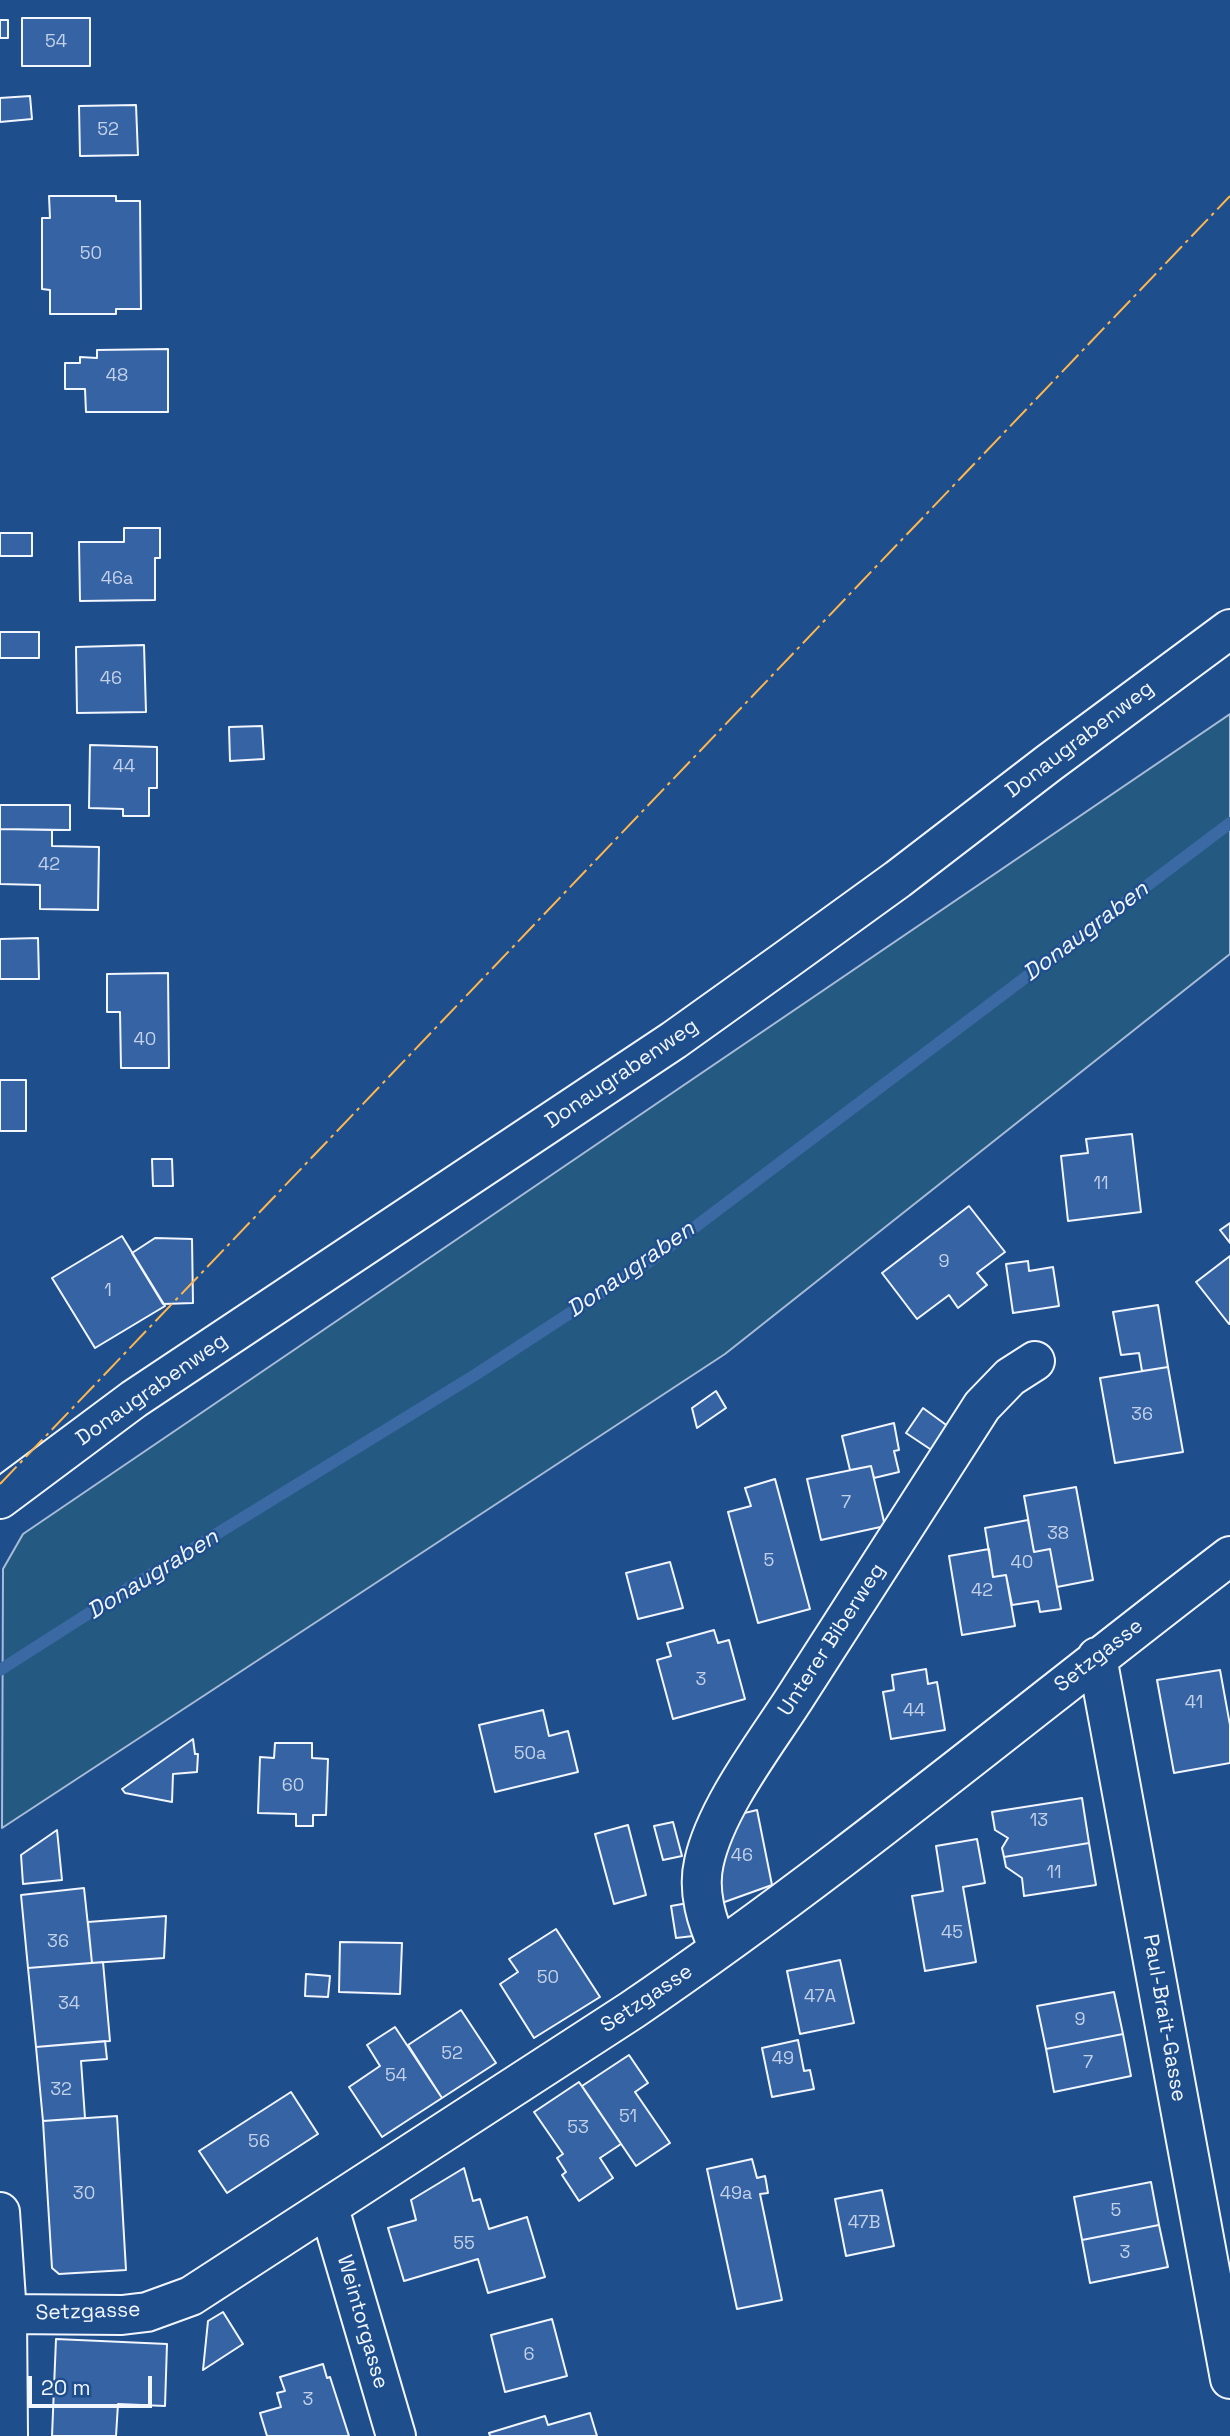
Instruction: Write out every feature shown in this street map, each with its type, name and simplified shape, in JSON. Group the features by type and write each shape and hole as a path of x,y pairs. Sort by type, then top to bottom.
{"street":[{"name":"Donaugrabenweg","path":"0,1499 134,1399 662,1047 775,968 898,879 1230,629"},
{"name":"Unterer Biberweg","path":"719,1950 710,1931 701,1885 704,1863 717,1825 742,1780 982,1406 1010,1377 1035,1361"},
{"name":"Setzgasse","path":"7,2314 122,2315 147,2312 191,2296 632,2010 719,1950 805,1888 1097,1657 1230,1556"},
{"name":"Paul-Brait-Gasse","path":"1097,1657 1230,2379"},
{"name":"Weintorgasse","path":"329,2208 396,2436"},
{"path":"0,2212 7,2314 8,2436"}],"shaded area":[{"path":"1230,714 1230,954 725,1354 2,1828 3,1569 23,1534"}],"building":[{"path":"22,18 90,18 90,66 22,66"},
{"path":"0,20 8,20 8,38 0,38"},
{"path":"30,96 32,119 0,122 0,98"},
{"path":"136,105 138,155 80,156 79,106"},
{"path":"49,196 116,196 116,201 140,201 141,309 116,309 116,314 50,314 50,290 42,289 42,218 50,218"},
{"path":"168,349 168,412 86,412 85,389 65,389 65,363 80,363 80,357 97,358 97,350"},
{"path":"124,528 160,528 160,558 155,558 155,600 80,601 79,542 124,542"},
{"path":"0,533 32,533 32,556 0,556"},
{"path":"0,632 39,632 39,658 0,658"},
{"path":"144,645 146,712 77,713 76,647"},
{"path":"262,726 264,759 230,761 229,727"},
{"path":"90,745 157,747 157,788 149,788 149,816 123,816 123,809 89,808"},
{"path":"0,805 70,805 70,830 0,829"},
{"path":"0,829 52,830 52,846 99,847 98,910 40,909 40,885 0,884"},
{"path":"38,938 39,979 0,979 0,939"},
{"path":"168,973 169,1068 121,1068 120,1012 107,1012 107,974"},
{"path":"0,1080 26,1080 26,1131 0,1131"},
{"path":"1132,1134 1141,1212 1068,1221 1061,1156 1088,1153 1086,1139"},
{"path":"152,1159 172,1159 173,1186 153,1186"},
{"path":"969,1206 1005,1252 977,1273 987,1285 958,1308 949,1295 917,1319 882,1273"},
{"path":"1230,1223 1230,1243 1220,1230"},
{"path":"122,1236 165,1306 95,1348 52,1278"},
{"path":"155,1238 192,1239 193,1303 163,1304 132,1253"},
{"path":"1230,1256 1230,1324 1229,1324 1196,1282"},
{"path":"1028,1261 1029,1271 1053,1267 1059,1306 1013,1313 1006,1264"},
{"path":"1158,1305 1168,1367 1142,1371 1139,1353 1121,1355 1113,1312"},
{"path":"1168,1367 1183,1452 1115,1463 1100,1378"},
{"path":"716,1391 726,1408 697,1428 692,1408"},
{"path":"923,1408 949,1427 933,1451 906,1433"},
{"path":"894,1423 899,1450 894,1451 899,1472 874,1478 871,1466 850,1470 842,1436"},
{"path":"871,1466 885,1526 821,1540 807,1479"},
{"path":"775,1479 810,1609 758,1623 728,1512 751,1506 745,1488"},
{"path":"1076,1487 1093,1580 1057,1587 1050,1549 1034,1552 1024,1496"},
{"path":"1028,1520 1034,1552 1050,1549 1061,1609 1040,1612 1038,1601 1012,1605 1006,1575 993,1577 985,1528"},
{"path":"989,1549 993,1577 1006,1575 1015,1626 962,1635 949,1556"},
{"path":"670,1562 683,1608 638,1619 626,1573"},
{"path":"714,1630 718,1643 729,1640 745,1699 673,1719 657,1660 671,1656 667,1643"},
{"path":"926,1669 928,1684 937,1682 945,1730 891,1739 883,1692 894,1690 892,1675"},
{"path":"1220,1670 1230,1725 1230,1763 1174,1773 1157,1680"},
{"path":"543,1710 549,1736 568,1731 578,1772 495,1792 479,1725"},
{"path":"193,1739 195,1754 198,1754 197,1772 173,1774 172,1802 125,1793 122,1789"},
{"path":"275,1743 312,1743 312,1758 328,1759 326,1815 313,1815 313,1826 296,1826 296,1814 258,1813 260,1757 274,1758"},
{"path":"1082,1798 1089,1843 1004,1857 1002,1848 1008,1838 995,1830 992,1812"},
{"path":"757,1810 772,1885 719,1904 722,1840 732,1816"},
{"path":"673,1822 682,1856 663,1860 654,1826"},
{"path":"628,1825 646,1895 614,1904 595,1834"},
{"path":"57,1830 62,1880 23,1884 21,1855"},
{"path":"977,1839 985,1883 963,1887 976,1962 925,1971 912,1896 943,1891 936,1846"},
{"path":"1089,1843 1096,1885 1024,1896 1022,1878 1006,1867 1004,1857"},
{"path":"84,1888 92,1963 28,1968 21,1895"},
{"path":"688,1903 693,1936 676,1938 671,1906"},
{"path":"166,1916 164,1958 92,1963 88,1922"},
{"path":"556,1929 600,1997 534,2038 500,1984 518,1972 509,1959"},
{"path":"340,1942 402,1943 400,1994 339,1992"},
{"path":"840,1960 854,2023 800,2034 787,1971"},
{"path":"103,1962 110,2041 36,2047 28,1968"},
{"path":"306,1974 330,1976 328,1997 305,1996"},
{"path":"1114,1992 1123,2034 1046,2049 1037,2006"},
{"path":"461,2010 496,2063 442,2098 408,2045"},
{"path":"395,2027 442,2098 382,2137 349,2087 380,2066 367,2045"},
{"path":"1123,2034 1131,2076 1054,2092 1046,2049"},
{"path":"798,2040 804,2071 810,2070 814,2089 772,2097 762,2048"},
{"path":"105,2041 107,2059 81,2061 85,2118 43,2121 36,2047"},
{"path":"629,2055 648,2083 635,2092 670,2143 636,2166 582,2086"},
{"path":"579,2082 621,2144 600,2158 613,2178 579,2201 562,2175 566,2172 557,2158 563,2154 534,2112"},
{"path":"291,2092 318,2134 227,2193 199,2151"},
{"path":"117,2116 126,2270 59,2274 52,2268 43,2121"},
{"path":"752,2159 757,2178 765,2176 768,2193 760,2194 782,2300 737,2309 707,2169"},
{"path":"464,2168 473,2201 480,2199 489,2229 527,2217 545,2277 488,2293 478,2259 404,2281 388,2228 416,2220 411,2200"},
{"path":"1151,2182 1159,2225 1082,2240 1074,2197"},
{"path":"882,2190 894,2246 846,2256 835,2199"},
{"path":"1159,2225 1168,2267 1090,2283 1082,2240"},
{"path":"223,2312 243,2344 203,2370 208,2321"},
{"path":"552,2319 567,2376 505,2392 491,2335"},
{"path":"56,2339 167,2344 165,2406 118,2404 116,2436 52,2436"},
{"path":"323,2364 327,2378 330,2377 349,2436 267,2436 260,2413 281,2407 277,2393 285,2391 280,2377"},
{"path":"590,2413 597,2436 490,2436 489,2433 545,2416 548,2425"}],"waterway":[{"name":"Donaugraben","path":"0,1670 475,1375 650,1261 1230,823"}],"power":[{"path":"0,1484 1230,196"}]}
